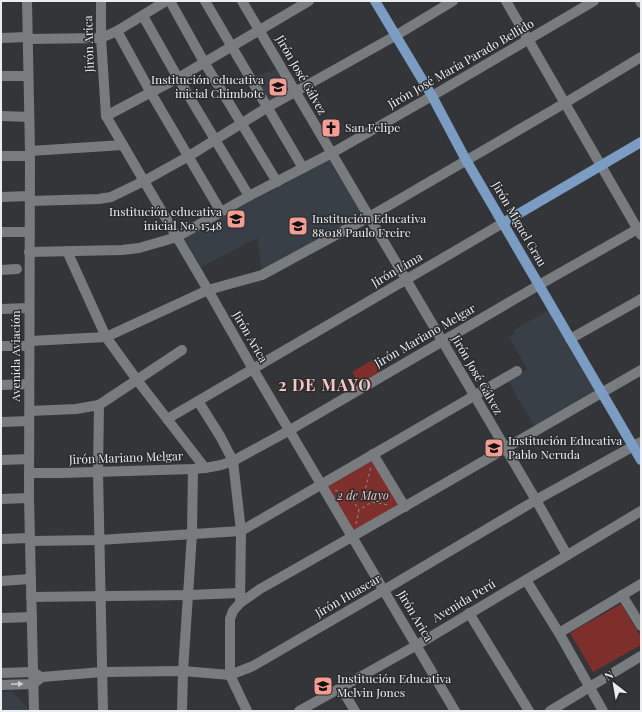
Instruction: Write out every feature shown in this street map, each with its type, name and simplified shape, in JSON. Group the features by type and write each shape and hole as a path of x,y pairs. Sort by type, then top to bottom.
{"main road":[{"name":"Jirón Miguel Grau","path":"375,1 432,96 466,160 570,339 602,392 637,444 641,460"},
{"name":"Jirón Lima","path":"503,223 641,142"}],"street":[{"name":"Avenida Aviación","path":"27,1 30,154 30,416 29,473 26,498 30,540 34,711"},
{"name":"Jirón Arica","path":"101,1 100,38 106,116 253,369 417,645 452,710"},
{"path":"1,38 100,38 117,31 166,1"},
{"path":"170,1 204,62 277,182"},
{"path":"205,1 304,168"},
{"name":"Jirón José Gálvez","path":"242,1 567,555"},
{"path":"106,116 178,78 309,1"},
{"path":"1,197 30,199 99,199 111,197 144,182 268,107 395,36 453,1"},
{"path":"506,1 601,166 640,230"},
{"name":"Jirón José María Parado Bellido","path":"29,252 122,250 139,248 177,237 249,196 332,153 594,1"},
{"path":"143,16 178,78 249,196"},
{"path":"117,31 151,93 221,212"},
{"path":"1,346 106,337 208,290 262,275 369,217 641,57"},
{"path":"1,76 28,76"},
{"path":"1,116 29,117"},
{"path":"1,156 123,145"},
{"name":"Jirón Lima","path":"167,419 503,223"},
{"name":"Jirón Mariano Melgar","path":"29,473 193,469 221,465 233,461 290,430 539,285 640,230"},
{"path":"1,232 30,232"},
{"path":"67,251 106,337 205,468"},
{"path":"1,270 17,269"},
{"path":"570,339 641,299"},
{"path":"1,309 29,308"},
{"path":"1,422 100,405 182,350"},
{"path":"31,597 189,595 240,598 260,589 353,537 641,370"},
{"path":"1,539 99,540 241,530 517,371"},
{"path":"1,384 29,384"},
{"path":"198,401 220,436 233,461 241,530 240,598 230,619 230,675 247,711"},
{"path":"100,405 98,472 103,711"},
{"name":"Jirón Huascar","path":"42,677 102,672 183,671 230,675 252,666 536,500 637,444"},
{"path":"374,454 405,507"},
{"path":"1,460 29,459"},
{"path":"182,711 183,671 192,534 193,469"},
{"path":"1,499 26,498"},
{"name":"Avenida Perú","path":"299,711 417,645 641,511"},
{"path":"1,581 30,579"},
{"path":"526,580 559,633 603,711"},
{"path":"559,633 641,584"},
{"path":"622,595 641,626"},
{"path":"469,613 529,711"},
{"path":"1,618 32,617"},
{"path":"550,711 641,656"},
{"path":"1,673 33,672 42,677 33,684 1,685"},
{"path":"341,688 355,711"}],"path":[{"path":"372,502 365,490 374,454"},
{"path":"335,490 352,498 359,510 353,537"},
{"path":"352,498 365,490"},
{"path":"359,510 372,502 405,507"}],"shaded area":[{"path":"278,69 291,89 270,101 255,76"},
{"name":"Institución Educativa 88018 Paulo Freire","path":"329,160 362,214 282,261 262,270 257,238 201,267 185,239 186,236"},
{"path":"550,309 597,391 535,427 508,381 527,369 509,337 514,334 513,331"},
{"path":"1,692 12,692 27,707 27,711 1,711"}],"green space":[{"path":"374,359 381,371 359,384 352,372"},
{"name":"2 de Mayo","path":"373,455 402,506 353,535 323,484"},
{"path":"621,604 641,637 641,645 593,672 570,633"}],"place":[{"name":"Institución educativa inicial Chimbote","path":"278,87"},
{"name":"San Felipe","path":"331,128"},
{"name":"Institución educativa inicial No. 1548","path":"236,219"},
{"name":"Institución Educativa 88018 Paulo Freire","path":"298,226"},
{"name":"Institución Educativa Pablo Neruda","path":"494,448"},
{"name":"Institución Educativa Melvin Jones","path":"323,686"}],"district":[{"name":"2 DE MAYO","path":"325,385"}]}
